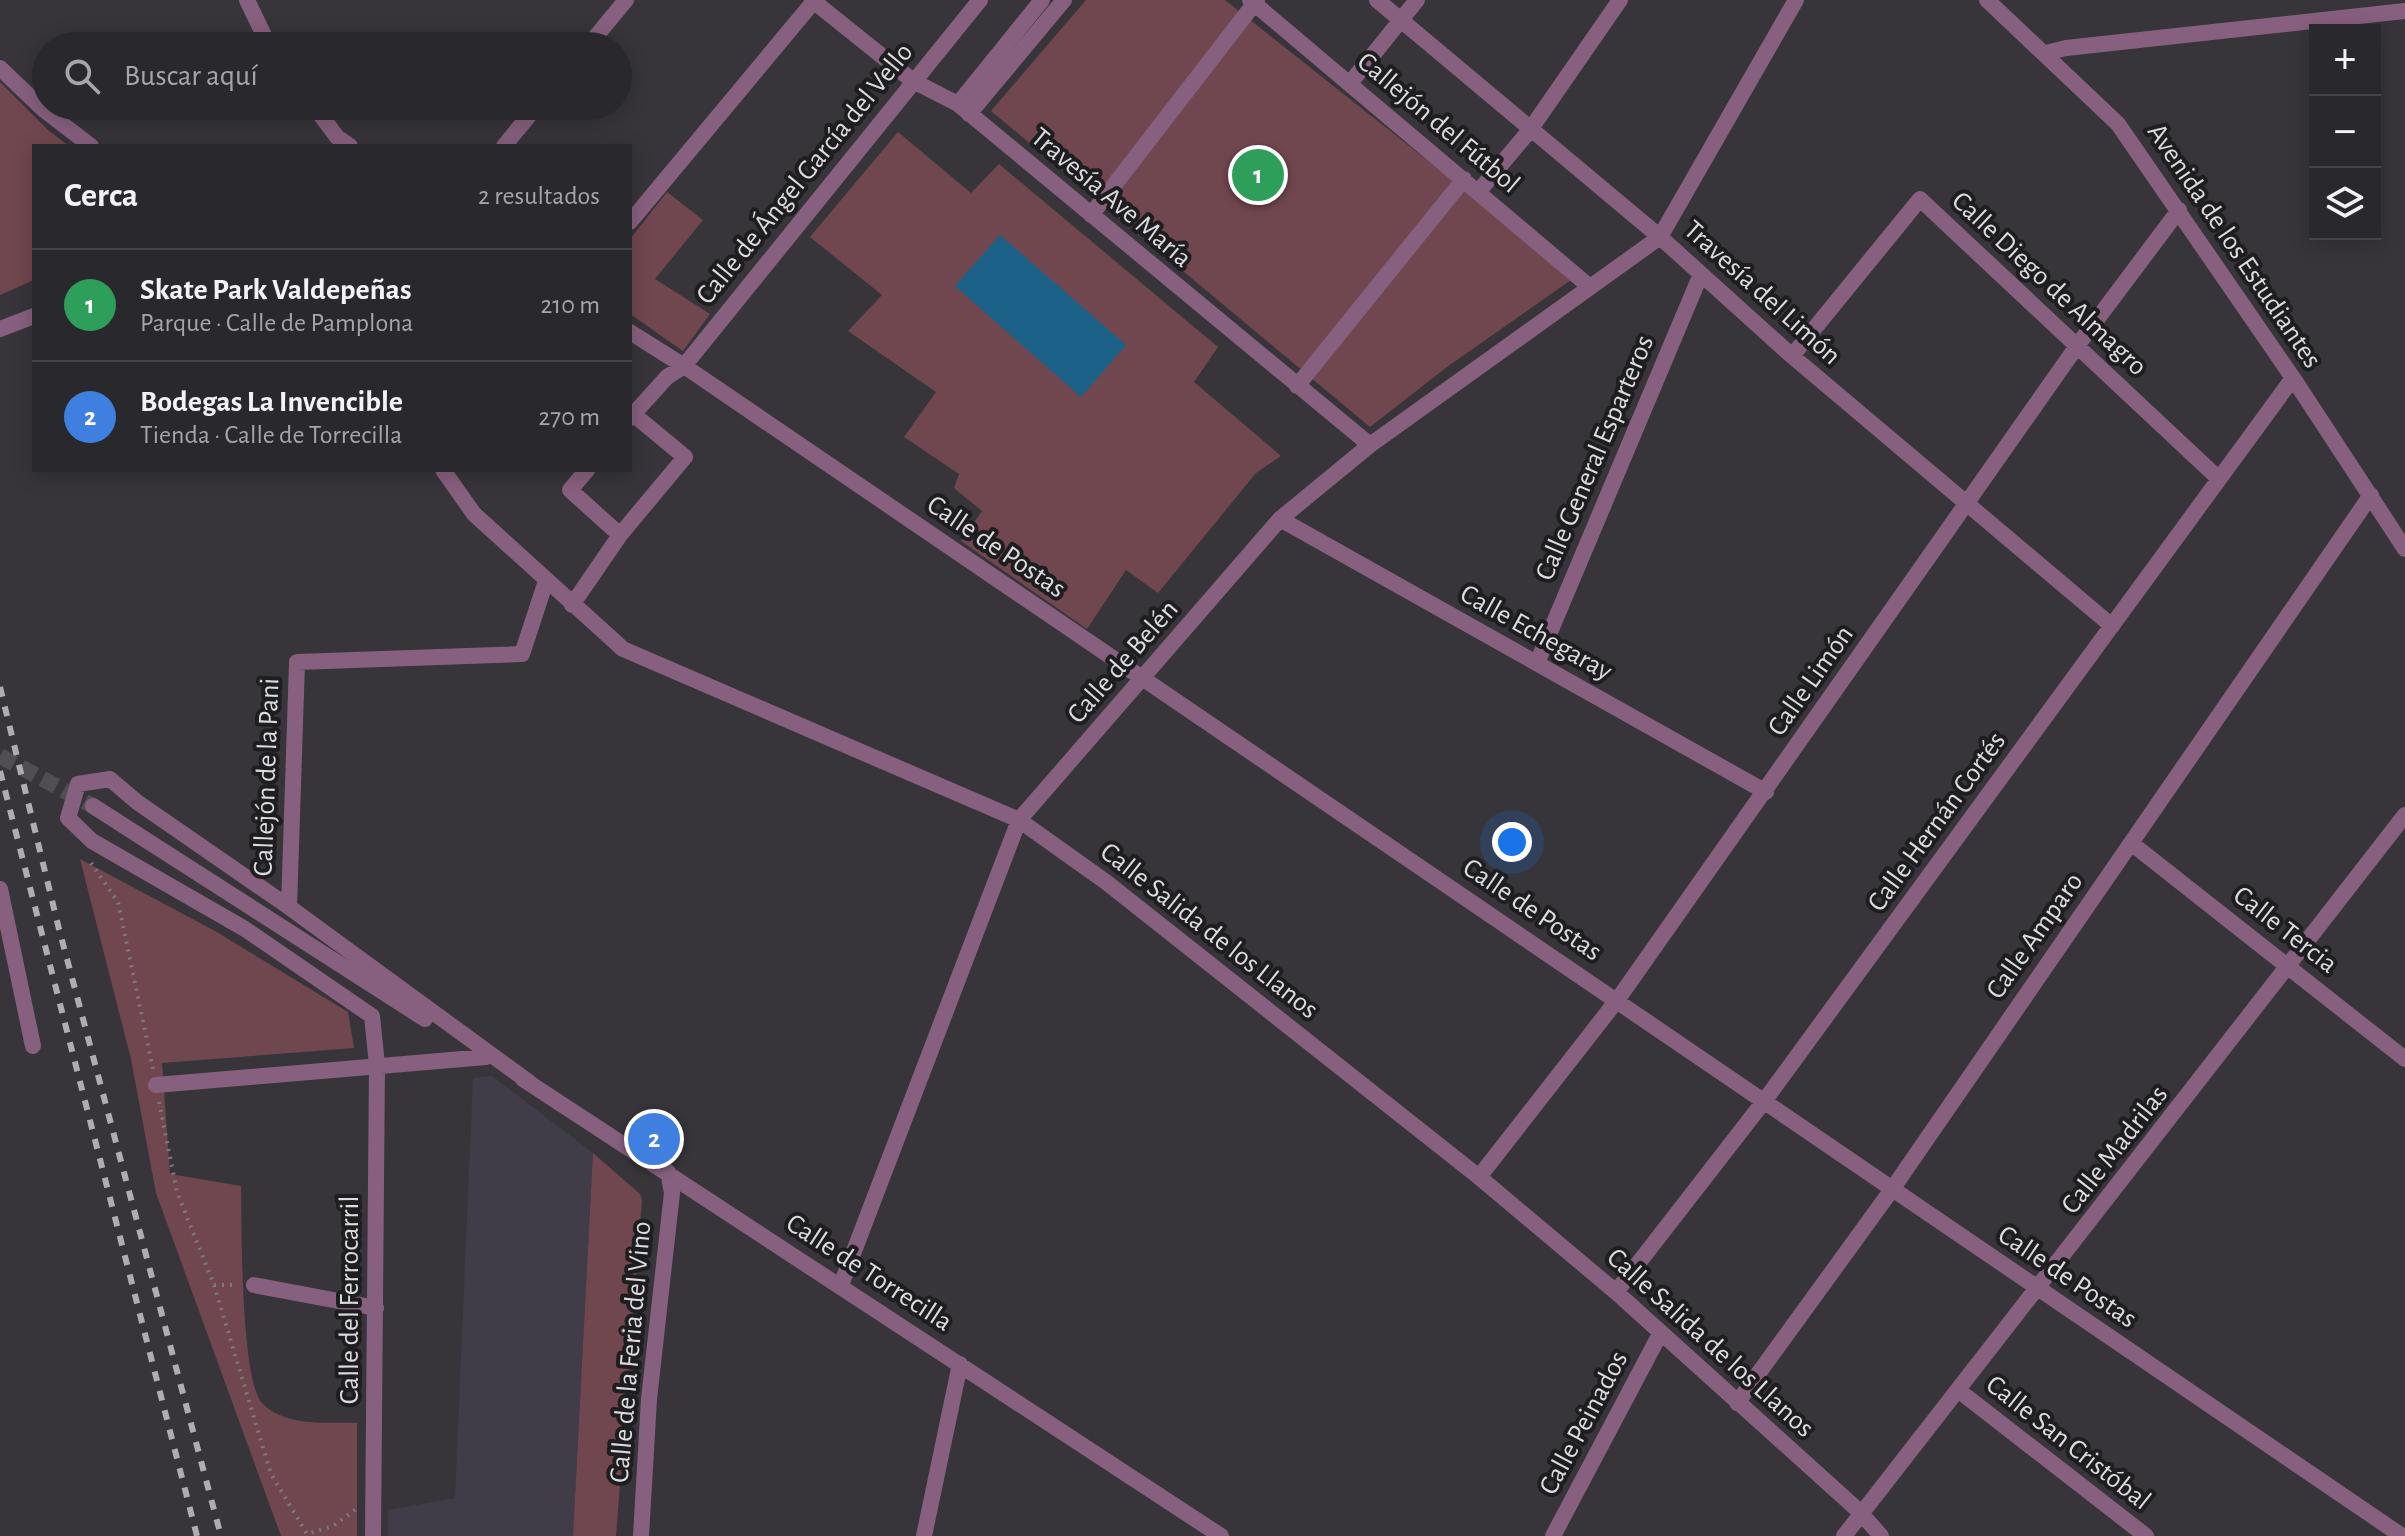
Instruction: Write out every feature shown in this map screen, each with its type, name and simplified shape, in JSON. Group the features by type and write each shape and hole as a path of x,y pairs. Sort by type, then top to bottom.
{"street":[{"path":"247,0 262,32"},
{"path":"600,32 626,0"},
{"path":"632,220 814,0"},
{"name":"Travesía Ave María","path":"814,0 913,81 963,109 1370,445"},
{"name":"Calle de Ángel García del Vello","path":"632,415 667,377 684,366 980,0"},
{"path":"963,109 1042,0"},
{"path":"963,109 1064,0"},
{"name":"Travesía del Limón","path":"1377,0 1660,237 1792,356 2112,626"},
{"path":"1351,82 1417,0"},
{"path":"1479,191 1530,130 1620,0"},
{"path":"1660,237 1796,0"},
{"name":"Avenida de los Estudiantes","path":"1987,0 2118,124 2293,378 2405,549"},
{"path":"1091,215 1254,1"},
{"name":"Callejón del Fútbol","path":"1254,1 1590,287"},
{"path":"2046,53 2081,46 2405,11"},
{"path":"0,68 32,99"},
{"path":"57,120 88,144"},
{"path":"324,120 337,137 347,144"},
{"path":"506,144 525,120"},
{"path":"1297,386 1464,179"},
{"name":"Calle Diego de Almagro","path":"1792,356 1920,199 2219,479"},
{"name":"Calle Limón","path":"1479,1177 1618,999 2077,346 2179,210"},
{"name":"Calle de Belén","path":"841,1285 1019,820 1280,519 1370,445 1660,237"},
{"name":"Calle General Esparteros","path":"1537,663 1701,274"},
{"path":"0,329 32,317"},
{"name":"Calle de Postas","path":"632,333 1618,999 2402,1536"},
{"name":"Calle Hernán Cortés","path":"1616,1292 1765,1100 2293,378"},
{"path":"572,605 620,535 685,457 632,417"},
{"name":"Calle Salida de los Llanos","path":"444,472 474,514 623,649 1019,820 1106,882 1479,1177 1616,1292 1860,1512 1881,1536"},
{"path":"585,472 570,490 620,535"},
{"name":"Calle Amparo","path":"1737,1403 1893,1188 2371,495"},
{"name":"Calle Echegaray","path":"1280,519 1766,792"},
{"name":"Callejón de la Pani","path":"289,907 297,662 522,654 546,581"},
{"path":"92,841 68,818 78,784 110,779 137,802 289,907 530,1083"},
{"name":"Calle de Torrecilla","path":"93,806 668,1172 1221,1536"},
{"name":"Calle Madrilas","path":"1844,1536 2039,1290 2405,815"},
{"name":"Calle del Ferrocarril","path":"92,841 245,929 372,1016 377,1065 373,1536"},
{"name":"Calle Tercia","path":"2131,843 2405,1059"},
{"path":"0,889 33,1046"},
{"path":"156,1085 486,1057"},
{"name":"Calle de la Feria del Vino","path":"641,1536 649,1399 672,1193 668,1172"},
{"path":"254,1285 376,1308"},
{"name":"Calle Peinados","path":"1553,1536 1660,1334"},
{"path":"924,1536 960,1364"},
{"name":"Calle San Cristóbal","path":"1958,1390 2146,1536"}],"path":[{"path":"92,841 91,866 118,902 177,1192 214,1285 271,1474 307,1534 333,1526 373,1496"}],"shaded area":[{"path":"1086,0 1225,0 1528,240 1571,280 1447,367 1370,427 991,111"},
{"path":"0,82 32,114 32,120 38,120 66,144 32,144 32,281 0,295"},
{"path":"898,132 971,193 999,164 1218,347 1194,382 1281,456 1256,473 1158,593 1126,570 1087,629 961,541 982,511 954,488 959,474 904,437 936,392 848,331 882,295 810,237"},
{"path":"667,192 703,220 655,279 710,314 683,351 632,315 632,236"},
{"path":"80,859 215,931 348,1012 354,1048 162,1063 170,1174 241,1186 246,1335 255,1390 263,1404 283,1417 320,1423 357,1423 357,1536 281,1536 156,1193 131,1059"},
{"path":"492,1076 593,1153 573,1536 388,1536 388,1510 455,1498 473,1078"},
{"path":"593,1153 640,1194 642,1200 616,1536 573,1536"}],"water":[{"path":"1000,235 1126,345 1081,397 955,286"}],"tunnel":[{"path":"0,756 93,806"}],"railway":[{"path":"0,687 59,929 221,1536"},
{"path":"0,771 197,1536"}],"place":[{"name":"Skate Park Valdepeñas","path":"1258,175"},
{"name":"Bodegas La Invencible","path":"654,1139"}]}
